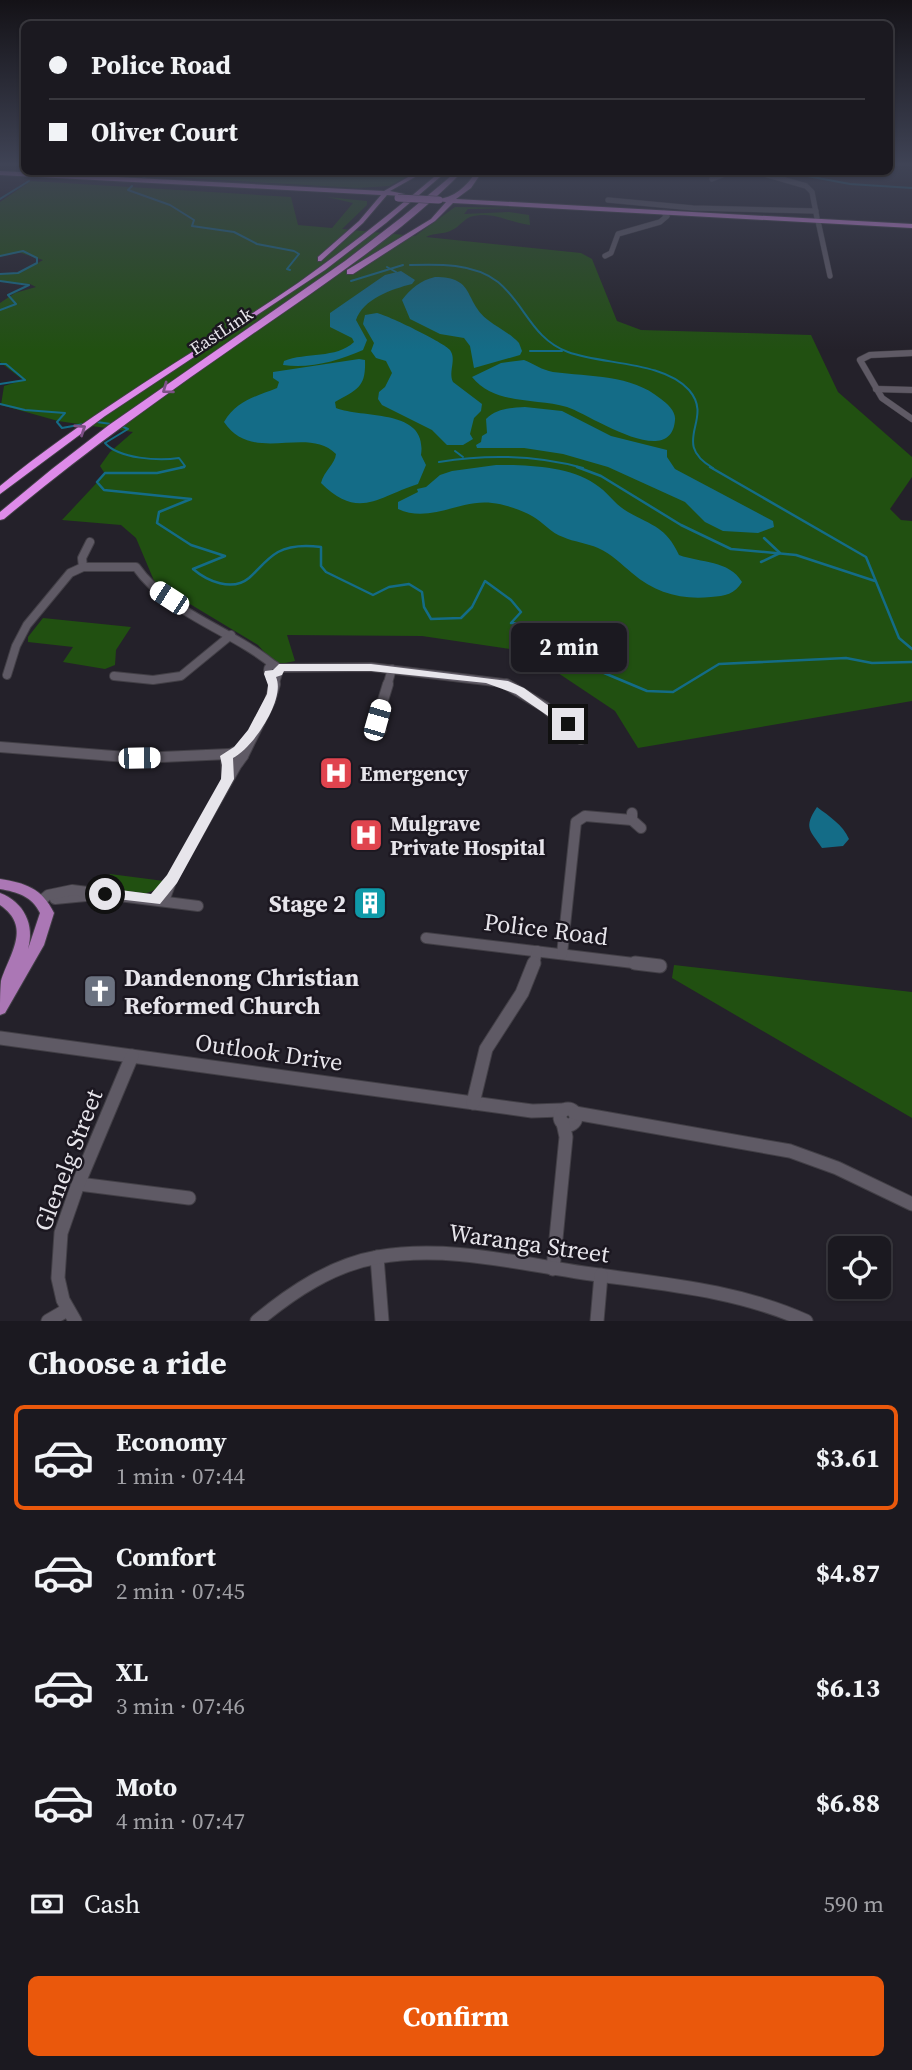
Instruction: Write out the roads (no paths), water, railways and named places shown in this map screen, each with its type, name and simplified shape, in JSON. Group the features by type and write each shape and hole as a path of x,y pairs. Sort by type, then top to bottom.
{"highway":[{"path":"283,296 355,227"},
{"name":"EastLink","path":"0,491 44,456 283,296 378,227"},
{"name":"EastLink","path":"0,517 41,482 142,407 305,296 396,227"},
{"path":"305,296 422,227"},
{"path":"0,526 41,482"}],"main road":[{"path":"0,884 28,891 41,901 47,913 40,938 0,1009"},
{"path":"0,898 19,911 24,936 0,999"},
{"path":"19,911 41,901"}],"street":[{"path":"604,256 611,253 618,234 645,227"},
{"path":"819,227 833,276 821,276"},
{"path":"853,354 863,356 912,353"},
{"path":"863,356 861,362 876,389 889,405 912,419"},
{"path":"876,389 912,390"},
{"path":"83,567 82,558 90,547 90,542"},
{"path":"7,675 26,625 70,573 83,567 136,567 157,591 205,623 254,648 275,670 270,701 253,732 233,758 227,779 159,901"},
{"path":"114,676 162,680 177,678 192,669 231,635"},
{"path":"275,670 301,666 392,669 503,683 520,691 568,724 581,739"},
{"path":"382,730 377,720 392,669"},
{"path":"0,747 139,758 233,758"},
{"path":"562,954 576,822 585,816 635,820"},
{"path":"41,901 105,894 198,906"},
{"name":"Police Road","path":"426,937 660,966"},
{"path":"473,1103 486,1049 522,993 537,951"},
{"name":"Outlook Drive","path":"0,1038 532,1111 568,1121 607,1121 739,1139 793,1152 912,1204"},
{"name":"Glenelg Street","path":"71,1315 59,1282 58,1256 63,1223 132,1056"},
{"path":"553,1269 568,1121"},
{"path":"79,1184 189,1198"},
{"name":"Waranga Street","path":"257,1321 305,1286 349,1266 377,1257 442,1254 601,1275 751,1300 806,1321"},
{"path":"377,1257 382,1321"},
{"path":"597,1321 601,1275"},
{"path":"48,1321 71,1315"}],"water":[{"path":"401,271 415,280 412,284 387,292 372,301 365,306 356,320 367,340 363,350 324,363 283,365 284,361 293,358 339,351 354,342 352,338 330,327 330,313 385,275"},
{"path":"435,277 448,278 463,285 480,312 519,343 522,351 520,355 474,368 470,346 464,338 440,334 410,319 402,300 416,286"},
{"path":"377,313 450,350 453,358 453,382 482,404 481,411 474,418 470,434 473,439 463,445 447,445 432,430 382,405 378,399 379,392 385,387 392,373 386,361 376,358 371,351 374,343 363,324 365,315"},
{"path":"365,360 362,382 355,390 335,402 336,408 392,418 415,429 421,440 421,455 426,465 418,484 369,502 347,501 321,483 336,454 324,446 250,441 236,435 224,422 241,404 277,388 279,382 273,378 273,372"},
{"path":"524,360 549,371 610,378 649,391 673,411 675,420 670,434 660,440 645,440 610,428 567,407 516,399 492,392 472,377 501,363"},
{"path":"525,407 562,411 611,436 667,450 667,457 675,469 773,521 774,527 758,533 723,531 705,522 685,502 608,467 563,454 524,448 477,448 482,436 487,433 486,419 490,415 504,409"},
{"path":"496,465 547,468 584,478 600,487 623,509 664,533 679,555 722,566 742,582 733,592 716,597 669,594 641,580 603,550 559,535 532,516 512,508 480,503 422,514 398,509 398,502 418,492 417,489 426,487 440,475"},
{"path":"817,807 843,829 849,839 843,846 822,848 814,837 809,824"}],"waterway":[{"path":"197,227 234,232 257,244 294,251 299,254 287,269 290,270"},
{"path":"0,256 23,251 37,258 37,263 18,273 0,274"},
{"path":"390,269 403,265"},
{"path":"410,265 444,265 478,271 498,282 537,330 556,346 582,356 649,369 678,381 689,390 696,401 698,411 694,449 700,458 713,468"},
{"path":"351,281 390,269"},
{"path":"390,269 396,272"},
{"path":"0,281 29,285 8,295 16,304 0,310"},
{"path":"530,351 562,351"},
{"path":"0,364 6,364 25,380 0,384"},
{"path":"0,404 25,410 65,413 57,422 62,428 84,424"},
{"path":"97,422 111,424"},
{"path":"121,426 128,429 105,443 111,448 140,458 179,458 185,466 181,468"},
{"path":"455,451 463,457"},
{"path":"439,462 512,457 548,460 583,468"},
{"path":"577,467 601,476 681,525 731,549 779,553"},
{"path":"710,467 866,557 899,638 912,649"},
{"path":"181,468 157,473 105,473 97,482 104,490 191,499 159,512 157,523 191,545 225,556 193,569 220,583 242,582 278,552 288,548 321,547 321,566 326,572 373,595 389,587 409,584 422,592 424,607 431,619 461,618 472,607 485,581 511,600 521,612 511,623 564,624 555,644 566,657 647,691 673,692 719,664 846,658 872,663 912,662"},
{"path":"764,538 779,553"},
{"path":"761,562 779,553"},
{"path":"779,553 796,555 875,581"}],"place":[{"name":"Emergency","path":"336,773"},
{"name":"Mulgrave Private Hospital","path":"366,835"},
{"name":"Stage 2","path":"370,903"},
{"name":"Dandenong Christian Reformed Church","path":"100,991"}]}
